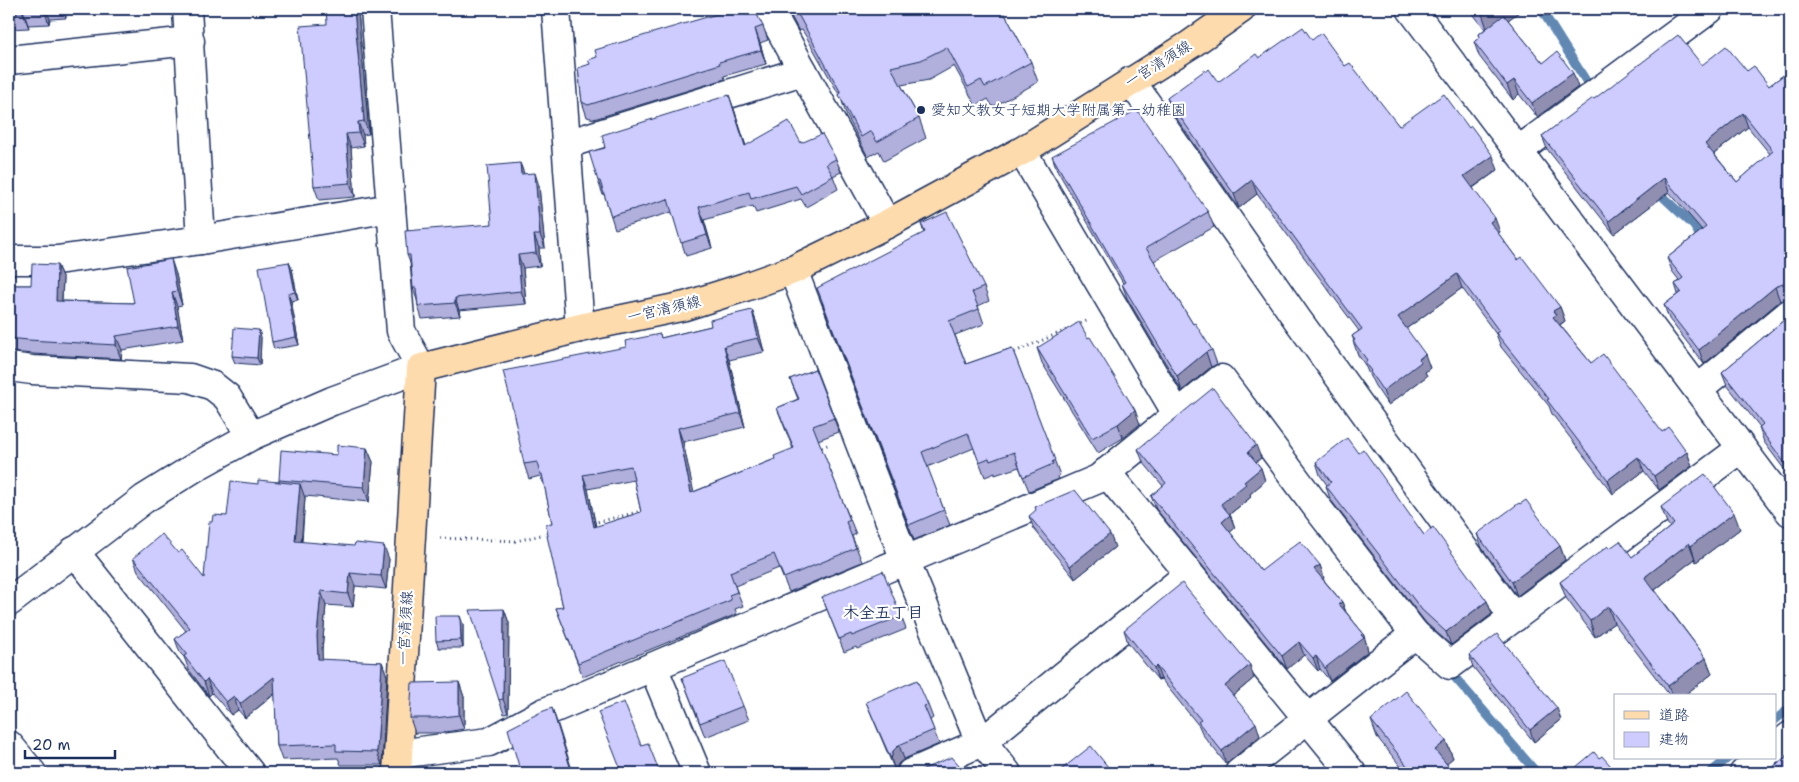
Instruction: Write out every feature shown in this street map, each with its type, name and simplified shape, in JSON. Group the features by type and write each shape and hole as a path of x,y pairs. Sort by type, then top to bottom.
{"main road":[{"name":"一宮清須線","path":"398,763 421,368 580,328 685,306 793,270 887,224 1022,151 1191,44 1241,9"}],"street":[{"path":"187,9 201,240"},
{"path":"9,602 144,499 251,436 332,401 421,368 401,331 375,9"},
{"path":"556,9 580,328"},
{"path":"769,9 887,224"},
{"path":"1411,9 1790,512"},
{"path":"1518,151 1710,9"},
{"path":"9,60 190,41"},
{"path":"566,144 803,72"},
{"path":"1131,81 1297,319 1514,618"},
{"path":"1022,151 1177,414"},
{"path":"9,260 57,260 201,240 391,208"},
{"path":"793,270 905,560 977,735 1007,773"},
{"path":"1698,390 1790,313"},
{"path":"9,367 32,370 190,378 213,386 226,397 251,436"},
{"path":"398,763 489,742 543,714 1098,479 1221,379 1415,634 1450,665 1742,448"},
{"path":"1106,472 1352,773"},
{"path":"74,551 250,773"},
{"path":"911,773 982,742 1189,574"},
{"path":"1239,773 1415,634"},
{"path":"653,667 696,773"},
{"path":"1776,747 1790,736"},
{"path":"9,745 32,773"},
{"path":"1744,773 1760,760"}],"path":[{"path":"1006,355 1115,309"},
{"path":"812,451 856,433"},
{"path":"592,523 649,510"},
{"path":"411,537 516,541 554,532"}],"building":[{"path":"9,9 44,9 23,10 23,13 9,14"},
{"path":"326,9 354,9 364,121 358,122 359,133 346,134 350,183 314,186 300,26 327,24"},
{"path":"734,9 754,9 763,26 755,29 761,50 588,105 582,102 578,68 590,64 588,60 597,57 595,50"},
{"path":"790,9 1002,9 1031,62 985,87 981,80 968,87 947,47 921,60 891,67 919,118 877,142 871,131 861,137 839,95 841,93 800,18 795,10 792,11"},
{"path":"1478,9 1489,9 1482,14"},
{"path":"1504,15 1543,63 1557,52 1573,73 1532,103 1514,80 1507,85 1474,42 1480,37 1479,34"},
{"path":"1303,27 1312,40 1321,33 1345,66 1350,63 1399,126 1444,94 1493,156 1464,176 1495,218 1490,222 1518,260 1522,257 1560,307 1553,311 1556,315 1553,317 1591,363 1603,354 1662,432 1669,427 1687,452 1654,476 1638,457 1608,480 1547,400 1549,399 1496,333 1499,331 1457,274 1398,317 1425,354 1419,359 1421,362 1383,391 1365,363 1367,360 1353,341 1355,340 1352,336 1362,329 1252,180 1234,194 1167,98 1205,70 1206,72 1209,69 1218,82 1256,54 1259,58"},
{"path":"1678,35 1702,65 1726,46 1747,71 1754,66 1769,86 1790,70 1790,285 1783,284 1775,287 1699,350 1664,305 1681,292 1675,284 1683,278 1667,258 1706,227 1664,178 1609,221 1542,136","holes":["1743,113 1773,151 1737,182 1705,144"]},
{"path":"729,95 745,146 789,121 801,143 822,134 836,159 826,164 833,176 801,194 796,186 751,199 749,192 699,207 707,235 681,243 668,199 611,216 589,152 605,148 602,135"},
{"path":"1137,110 1208,212 1146,248 1193,324 1195,323 1212,350 1206,352 1177,376 1122,284 1125,282 1052,156"},
{"path":"520,163 521,174 535,173 540,235 534,235 536,253 518,255 521,291 455,298 455,303 418,306 416,288 413,288 410,255 407,255 405,231 492,224 487,166"},
{"path":"947,212 984,287 972,292 979,309 949,321 966,364 1012,348 1055,460 1052,462 1053,464 1023,477 1014,452 990,461 989,458 979,462 968,433 922,452 944,510 909,525 817,288 925,232 921,224"},
{"path":"171,259 177,291 172,292 178,326 116,336 116,345 9,338 9,285 31,285 32,264 57,265 56,301 134,303 127,267"},
{"path":"289,262 295,292 288,294 296,337 272,342 259,267"},
{"path":"752,310 758,338 724,346 740,413 678,428 691,493 775,459 774,456 794,448 777,408 799,399 790,379 815,369 834,418 813,426 850,520 846,522 856,548 784,578 774,554 730,572 737,592 729,595 731,600 578,663 556,608 563,607 547,536 546,524 552,523 542,474 540,474 537,462 524,464 503,371 626,347 625,341 660,334 661,338 711,326 710,320","holes":["631,466 641,512 594,527 583,475"]},
{"path":"1790,315 1790,470 1759,428 1763,424 1722,372"},
{"path":"1079,322 1135,410 1118,424 1092,438 1037,348"},
{"path":"234,328 259,330 257,358 232,356"},
{"path":"1213,388 1256,445 1248,452 1261,468 1244,482 1246,484 1221,504 1230,515 1222,522 1261,571 1300,541 1320,565 1314,569 1342,602 1339,604 1363,633 1361,635 1364,638 1325,668 1316,656 1313,658 1299,642 1282,656 1151,496 1166,483 1138,449"},
{"path":"1347,438 1358,453 1363,449 1424,535 1433,527 1487,601 1446,632 1422,610 1326,486 1331,482 1316,462"},
{"path":"337,445 367,448 364,487 279,480 281,450 337,455"},
{"path":"1705,474 1734,513 1691,546 1689,543 1645,578 1706,658 1668,686 1608,606 1590,621 1560,582 1608,546 1610,548 1620,541 1632,557 1674,524 1661,507"},
{"path":"258,480 300,484 295,541 354,546 355,543 384,546 381,576 350,573 348,594 321,591 317,636 318,659 382,662 377,752 336,751 336,744 277,746 274,677 240,704 234,696 226,702 207,679 204,682 184,656 187,654 175,639 190,628 133,558 162,534 178,553 182,550 204,578 209,522 212,522 213,515 227,516 231,481 258,484"},
{"path":"1075,490 1110,534 1070,566 1029,516 1036,510 1035,507"},
{"path":"1526,500 1560,546 1512,582 1477,534 1519,503"},
{"path":"883,571 901,616 852,636 851,634 839,639 822,597"},
{"path":"1182,583 1250,665 1225,686 1256,723 1222,751 1198,722 1201,720 1156,666 1154,668 1124,630"},
{"path":"504,609 503,699 499,700 470,610"},
{"path":"435,616 460,616 461,640 436,641"},
{"path":"1497,634 1557,708 1530,730 1469,655"},
{"path":"725,661 743,706 700,723 682,678"},
{"path":"917,680 928,705 924,706 934,730 899,745 893,751 891,759 866,702"},
{"path":"459,682 459,715 435,718 410,718 412,683"},
{"path":"1406,691 1446,741 1435,750 1454,773 1413,773 1371,720"},
{"path":"624,702 641,745 648,743 660,773 622,773 598,712"},
{"path":"552,708 572,773 521,773 508,729"},
{"path":"1091,746 1113,773 1057,773"},
{"path":"1594,752 1599,758 1602,756 1617,773 1569,773"},
{"path":"1790,753 1790,773 1766,773"},
{"path":"952,757 966,773 914,773"}],"waterway":[{"path":"1541,9 1588,84"},
{"path":"1657,188 1662,196 1694,226 1704,242"},
{"path":"1452,674 1537,773"},
{"path":"1776,719 1790,708"},
{"path":"1710,773 1726,760"}],"place":[{"name":"愛知文教女子短期大学附属第一幼稚園","path":"921,110"}],"district":[{"name":"木全五丁目","path":"883,612"}]}
